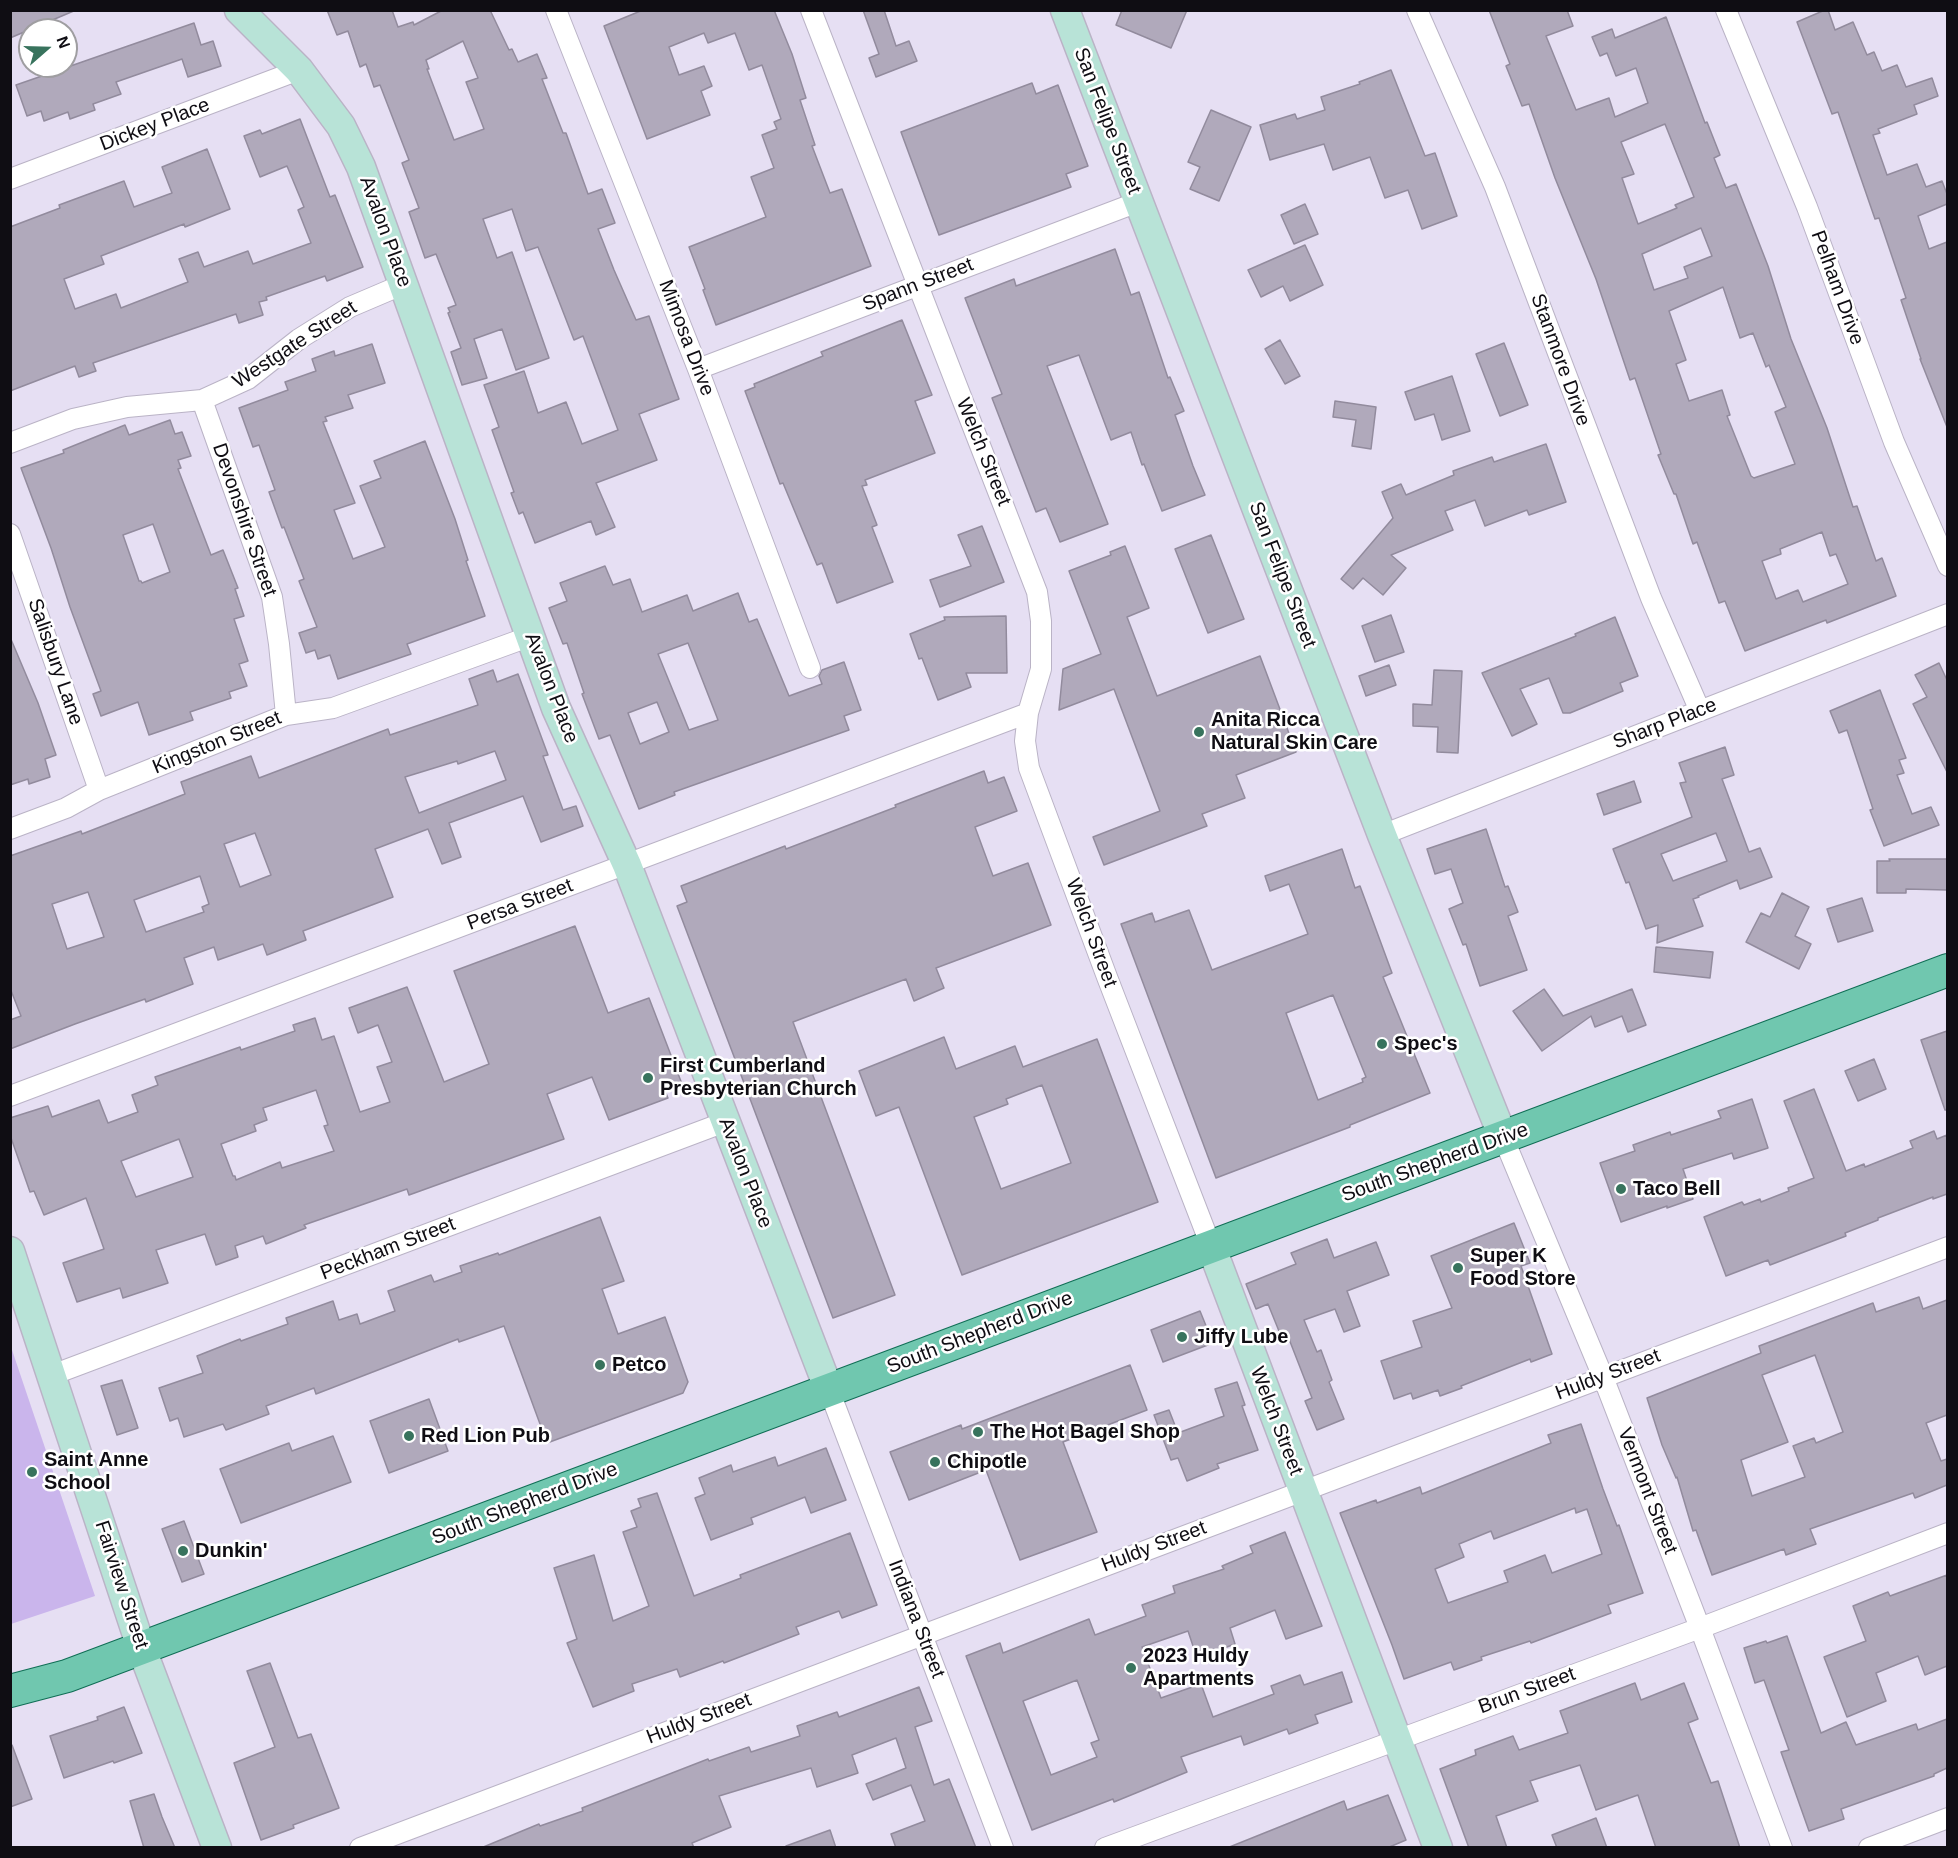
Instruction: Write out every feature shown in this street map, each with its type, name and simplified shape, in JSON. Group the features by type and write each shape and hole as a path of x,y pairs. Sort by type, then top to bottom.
{"main road":[{"name":"South Shepherd Drive","path":"10,1691 67,1676 1947,970"}],"street":[{"name":"Avalon Place","path":"240,10 299,70 341,126 361,167 555,708 627,865 829,1390"},
{"name":"Mimosa Drive","path":"556,10 698,369 810,668"},
{"name":"Welch Street","path":"811,10 916,286 1037,592 1041,621 1041,669 1029,712 1025,741 1029,768 1438,1848"},
{"name":"San Felipe Street","path":"1065,10 1382,835 1503,1137"},
{"name":"Stanmore Drive","path":"1417,10 1496,187 1577,407 1651,598 1700,711"},
{"name":"Pelham Drive","path":"1726,10 1807,207 1894,442 1947,566"},
{"name":"Dickey Place","path":"10,179 299,70"},
{"name":"Spann Street","path":"698,369 1138,201"},
{"name":"Westgate Street","path":"10,443 73,419 94,414 127,407 202,400 248,379 298,339 350,307 404,284"},
{"name":"Devonshire Street","path":"202,400 272,597 286,715"},
{"name":"Salisbury Lane","path":"10,534 99,790"},
{"name":"Sharp Place","path":"1382,835 1947,614"},
{"name":"Kingston Street","path":"10,829 66,808 99,790 286,715 333,708 531,636"},
{"name":"Persa Street","path":"10,1096 1029,712"},
{"name":"Peckham Street","path":"52,1376 725,1122"},
{"name":"Vermont Street","path":"1503,1137 1603,1377 1782,1848"},
{"name":"Huldy Street","path":"360,1848 1947,1247"},
{"name":"Fairview Street","path":"10,1251 141,1647 217,1848"},
{"name":"Indiana Street","path":"829,1390 1003,1848"},
{"name":"Brun Street","path":"1105,1848 1396,1738 1700,1628 1947,1533"},
{"path":"1869,1848 1947,1818"}],"shaded area":[{"name":"Saint Anne School","path":"11,1347 95,1596 10,1624"}],"building":[{"path":"10,10 76,10 57,18 18,18 18,35 10,38"},
{"path":"327,10 392,10 398,27 413,22 414,25 443,10 490,10 509,50 512,49 518,62 537,54 547,78 542,79 563,133 566,133 588,194 602,189 615,223 598,229 614,270 636,320 649,316 679,399 639,414 657,460 596,483 615,527 596,535 591,521 535,543 523,512 519,514 511,493 514,492 492,430 499,427 484,385 524,371 538,413 566,402 582,444 618,430 583,336 574,340 538,247 526,251 512,209 483,219 497,258 512,252 549,358 516,370 502,329 474,339 487,378 462,385 451,352 461,348 448,313 450,312 448,308 456,305 436,254 425,258 409,212 419,208 402,163 409,160 380,85 374,87 366,64 360,67 348,31 337,35","holes":["463,41 478,78 466,82 484,129 454,140 427,69 429,69 426,60"]},
{"path":"643,10 774,10 792,54 806,98 800,100 815,145 812,146 830,193 842,189 871,266 716,325 689,247 766,217 751,177 774,168 762,135 777,129 774,122 781,119 762,65 749,70 735,33 708,43 704,33 669,47 679,75 704,66 712,86 701,91 710,115 647,139 604,26"},
{"path":"863,10 884,10 896,46 909,41 917,61 876,77 869,58 879,54"},
{"path":"1122,10 1187,10 1171,48 1116,25"},
{"path":"1489,10 1567,10 1573,26 1546,36 1576,110 1609,98 1615,117 1648,103 1636,68 1616,76 1607,53 1600,56 1592,37 1612,29 1615,38 1666,17 1705,123 1707,122 1720,155 1714,158 1726,188 1736,184 1768,266 1791,339 1827,428 1853,507 1857,506 1876,561 1882,558 1896,596 1745,651 1725,601 1719,603 1697,542 1693,544 1676,494 1674,494 1658,455 1661,454 1635,378 1630,380 1596,279 1555,178 1529,104 1522,106 1506,66 1510,64","holes":["1665,124 1694,197 1675,205 1677,208 1638,224 1622,178 1634,174 1621,142","1701,228 1712,256 1684,267 1688,278 1654,290 1642,254","1723,287 1740,338 1753,333 1766,367 1769,365 1786,407 1775,412 1795,464 1754,478 1751,476 1727,416 1730,415 1722,390 1689,401 1676,364 1686,360 1669,311","1822,532 1830,556 1836,554 1848,584 1803,602 1798,590 1776,599 1762,561 1781,554 1780,549"]},
{"path":"1828,10 1835,30 1853,22 1867,55 1874,52 1882,71 1897,65 1906,87 1932,78 1938,96 1914,105 1917,114 1878,129 1880,133 1873,135 1887,175 1917,164 1926,187 1942,181 1947,194 1947,204 1918,216 1929,249 1947,242 1947,427 1920,359 1901,300 1906,298 1879,218 1875,219 1838,112 1832,114 1797,22"},
{"path":"194,23 201,45 213,41 221,66 188,77 182,59 116,82 121,94 93,104 95,110 70,119 68,112 44,121 41,111 27,116 16,85 36,78 78,78 78,63"},
{"path":"1391,70 1425,156 1435,153 1457,216 1422,229 1408,190 1385,198 1370,157 1333,170 1324,144 1270,160 1260,125 1295,114 1297,119 1325,110 1321,97 1360,84 1359,82"},
{"path":"1032,83 1036,94 1058,85 1088,166 1066,174 1071,187 939,235 901,132"},
{"path":"1211,110 1251,127 1219,201 1190,189 1200,167 1188,162"},
{"path":"300,119 330,197 335,195 363,267 327,281 325,276 266,297 267,300 259,302 263,315 239,323 236,314 93,363 96,371 79,377 75,366 10,391 10,227 60,208 59,205 124,181 134,207 172,193 162,167 207,149 230,209 101,256 104,264 64,279 75,309 116,294 121,308 188,282 179,259 198,252 204,267 248,251 253,264 311,243 298,210 304,207 287,166 260,177 244,136 260,130 262,134"},
{"path":"1305,204 1318,234 1294,244 1281,215"},
{"path":"1305,245 1323,285 1290,301 1283,286 1261,297 1248,270"},
{"path":"1115,249 1131,295 1139,292 1168,378 1170,377 1184,411 1175,415 1205,495 1162,511 1144,464 1142,465 1131,432 1111,440 1079,355 1047,366 1108,524 1060,542 1046,508 1036,512 992,398 1002,394 965,298 1014,279 1016,286"},
{"path":"902,320 932,395 915,401 935,453 865,480 867,485 862,486 877,525 872,527 893,582 837,603 822,563 817,565 783,483 780,484 745,391 755,387 754,384 823,356 821,352"},
{"path":"1280,340 1300,376 1285,384 1265,349"},
{"path":"1504,343 1528,405 1500,416 1476,354"},
{"path":"372,344 385,383 348,395 353,408 325,417 327,421 323,422 355,503 334,510 353,559 385,547 360,486 381,478 374,461 425,441 455,519 468,560 466,561 485,616 407,644 411,654 338,679 330,655 318,659 315,650 306,653 299,633 317,627 299,581 304,579 269,492 275,490 259,445 253,447 239,408 288,390 285,382 316,371 312,359 334,351 335,356"},
{"path":"1452,376 1470,431 1442,440 1434,414 1415,420 1405,392"},
{"path":"1335,401 1376,407 1371,449 1352,446 1356,420 1333,417"},
{"path":"170,420 175,434 182,432 191,456 178,460 181,468 178,469 211,555 223,550 238,588 235,589 244,616 234,619 248,661 239,664 247,686 229,692 231,698 190,712 193,720 149,735 138,702 101,716 93,694 101,691 21,468 64,453 63,450 125,425 129,435","holes":["153,524 170,572 142,583 139,581 123,535"]},
{"path":"1546,444 1566,502 1529,515 1527,510 1485,526 1475,500 1445,511 1453,530 1391,555 1406,568 1383,595 1363,578 1353,589 1341,579 1393,518 1382,492 1401,484 1406,495 1454,475 1453,471 1492,457 1494,462"},
{"path":"982,526 1004,582 940,607 930,580 971,566 958,535"},
{"path":"1211,535 1244,619 1208,633 1175,549"},
{"path":"1125,546 1149,608 1127,617 1157,696 1260,656 1296,752 1236,775 1245,798 1202,814 1207,826 1104,865 1093,837 1160,811 1114,689 1059,710 1063,669 1101,654 1069,571 1111,555 1110,552"},
{"path":"605,566 613,585 630,579 642,612 687,595 693,611 738,593 749,622 757,619 789,696 822,684 819,676 822,670 844,662 861,710 844,716 849,730 674,792 675,795 639,809 610,735 599,739 582,694 584,693 567,643 563,644 549,608 567,601 560,583","holes":["688,643 718,720 689,730 658,654","657,702 669,732 640,744 628,713"]},
{"path":"1391,615 1404,652 1375,662 1362,626"},
{"path":"1006,616 1007,673 966,673 971,687 938,700 910,634 945,620 944,617"},
{"path":"1615,617 1638,676 1620,683 1623,691 1570,713 1563,713 1549,678 1520,689 1537,724 1512,736 1482,673 1576,636 1575,634"},
{"path":"10,637 38,703 56,755 45,759 50,777 29,784 28,779 10,785"},
{"path":"1939,663 1947,680 1947,772 1913,704 1927,697 1915,675"},
{"path":"1389,665 1396,685 1366,696 1359,676"},
{"path":"493,670 497,682 518,674 548,755 543,756 563,810 576,806 583,826 541,842 523,796 449,823 461,857 442,864 428,829 375,849 393,897 303,931 306,940 267,955 263,944 218,960 214,947 184,958 193,984 146,1002 145,999 10,1049 10,1020 21,1016 10,988 10,856 81,831 82,834 185,794 181,782 251,756 259,778 388,729 390,735 478,705 469,679","holes":["495,751 506,780 419,813 405,777 457,761 458,764","255,833 271,875 240,887 224,844","200,876 209,904 202,907 204,912 146,932 134,900","88,892 104,937 67,949 52,904"]},
{"path":"1434,670 1462,671 1458,753 1437,752 1438,727 1413,726 1413,704 1432,705"},
{"path":"1880,690 1906,758 1899,760 1904,773 1897,775 1912,814 1931,807 1939,825 1884,846 1870,810 1873,809 1847,730 1839,733 1830,711"},
{"path":"1725,747 1734,775 1722,779 1749,852 1760,848 1772,877 1740,889 1737,880 1698,896 1693,899 1703,926 1657,943 1658,925 1646,929 1629,882 1626,883 1613,849 1692,817 1680,783 1686,782 1679,763","holes":["1716,833 1727,861 1673,881 1661,854"]},
{"path":"984,771 988,783 1004,777 1017,811 975,827 993,876 1028,863 1051,925 936,968 944,988 914,1001 906,979 793,1022 895,1295 833,1318 677,906 687,902 681,886 785,846 786,849"},
{"path":"1634,781 1641,802 1604,815 1597,794"},
{"path":"1486,829 1505,887 1508,886 1518,912 1508,916 1527,970 1480,986 1466,944 1463,945 1449,909 1463,903 1451,869 1435,874 1427,849"},
{"path":"1342,849 1355,888 1360,886 1392,973 1383,977 1430,1093 1350,1125 1350,1127 1216,1178 1121,924 1152,913 1155,922 1189,910 1212,970 1308,934 1289,884 1270,891 1265,876","holes":["1333,995 1366,1077 1362,1079 1363,1082 1318,1100 1286,1013"]},
{"path":"1889,859 1947,859 1947,890 1906,889 1906,893 1877,893 1877,861 1890,861"},
{"path":"1782,893 1809,907 1795,936 1811,944 1799,969 1746,942 1761,913 1770,917"},
{"path":"1862,898 1873,931 1838,942 1827,909"},
{"path":"575,926 608,1013 649,998 682,1084 665,1091 668,1098 609,1120 592,1077 547,1094 564,1139 409,1195 407,1189 304,1225 306,1228 266,1244 263,1236 235,1246 238,1257 216,1265 205,1234 156,1250 168,1283 123,1298 120,1288 77,1302 63,1263 104,1249 86,1198 44,1215 34,1191 30,1192 10,1135 10,1118 48,1106 52,1117 99,1100 108,1123 138,1112 132,1095 158,1085 155,1077 240,1047 241,1050 295,1031 293,1025 315,1018 322,1040 334,1036 360,1112 390,1102 377,1067 392,1062 378,1025 358,1033 349,1008 407,987 444,1082 489,1064 454,971","holes":["316,1090 328,1125 324,1126 334,1151 282,1168 280,1162 236,1180 221,1144 256,1131 254,1125 267,1120 263,1108","179,1139 193,1177 136,1197 121,1161"]},
{"path":"1656,947 1713,952 1710,978 1654,972"},
{"path":"1544,989 1563,1016 1632,989 1646,1025 1628,1032 1622,1016 1595,1027 1591,1016 1542,1051 1513,1011"},
{"path":"1947,1031 1947,1110 1945,1110 1921,1040"},
{"path":"944,1037 956,1069 1015,1046 1023,1067 1097,1039 1158,1202 962,1275 899,1107 876,1116 859,1071","holes":["1042,1085 1071,1163 1001,1189 974,1117 1008,1104 1006,1099"]},
{"path":"1874,1059 1886,1089 1858,1101 1845,1071"},
{"path":"1814,1089 1846,1171 1864,1164 1865,1167 1913,1148 1910,1141 1934,1131 1937,1139 1947,1135 1947,1194 1878,1218 1878,1220 1845,1233 1846,1236 1770,1265 1768,1260 1726,1276 1704,1217 1742,1202 1744,1205 1760,1199 1761,1202 1814,1178 1784,1101"},
{"path":"1752,1099 1768,1148 1734,1159 1732,1153 1683,1169 1693,1199 1621,1222 1600,1163 1635,1151 1633,1145 1721,1118 1718,1111"},
{"path":"600,1217 624,1281 602,1289 618,1334 665,1317 688,1382 683,1393 547,1443 504,1326 459,1342 458,1339 316,1394 314,1388 266,1406 269,1414 226,1430 223,1424 184,1437 178,1418 170,1421 159,1388 203,1373 197,1356 288,1324 286,1318 333,1301 339,1320 357,1314 360,1324 395,1311 388,1291 431,1275 434,1282 462,1272 460,1266 498,1253 499,1255"},
{"path":"1514,1223 1530,1263 1521,1266 1552,1354 1531,1362 1530,1359 1440,1396 1438,1390 1413,1399 1411,1393 1394,1399 1381,1361 1422,1347 1413,1321 1452,1308 1431,1256"},
{"path":"1327,1239 1334,1258 1376,1242 1389,1275 1347,1291 1360,1326 1344,1332 1335,1309 1304,1320 1317,1352 1321,1350 1332,1380 1329,1382 1344,1419 1317,1430 1305,1401 1312,1398 1289,1339 1283,1341 1268,1304 1256,1309 1246,1284 1296,1264 1291,1253"},
{"path":"1919,1297 1923,1309 1947,1300 1947,1415 1926,1423 1941,1461 1947,1459 1947,1485 1915,1498 1913,1493 1810,1529 1816,1544 1786,1555 1784,1549 1712,1575 1696,1530 1693,1531 1677,1477 1662,1445 1647,1398 1761,1353 1759,1346 1873,1303 1876,1312","holes":["1815,1355 1843,1432 1816,1443 1814,1438 1793,1446 1805,1477 1752,1496 1741,1460 1788,1442 1762,1375"]},
{"name":"Jiffy Lube","path":"1200,1311 1213,1343 1163,1362 1151,1330"},
{"path":"1130,1365 1147,1410 1063,1442 1097,1532 1020,1560 986,1470 909,1500 890,1452 961,1425 962,1429"},
{"path":"122,1380 138,1428 117,1435 101,1386"},
{"path":"1237,1382 1245,1405 1242,1406 1258,1450 1217,1464 1219,1468 1187,1481 1178,1458 1171,1460 1154,1415 1169,1410 1178,1433 1224,1416 1215,1389"},
{"name":"Red Lion Pub","path":"429,1399 448,1451 389,1473 370,1421"},
{"path":"1581,1424 1643,1593 1608,1605 1611,1613 1531,1643 1530,1641 1481,1657 1482,1660 1454,1670 1451,1662 1404,1679 1340,1513 1376,1500 1377,1503 1420,1487 1422,1494 1551,1443 1548,1435","holes":["1575,1508 1576,1513 1587,1509 1602,1554 1552,1573 1545,1555 1504,1571 1508,1582 1448,1603 1435,1569 1464,1557 1459,1544 1491,1531 1494,1539"]},
{"path":"333,1436 351,1482 241,1523 220,1469 289,1443 292,1451"},
{"path":"826,1448 846,1500 811,1513 805,1497 751,1518 753,1524 711,1540 695,1498 705,1494 699,1478 731,1465 733,1472 775,1457 778,1466"},
{"path":"657,1493 694,1596 741,1578 740,1575 850,1533 877,1605 842,1618 839,1611 796,1627 799,1634 724,1663 723,1661 680,1677 677,1669 632,1684 634,1691 593,1707 567,1643 577,1639 554,1568 594,1555 613,1621 649,1606 623,1532 637,1527 631,1511 641,1507 638,1499"},
{"name":"Dunkin'","path":"184,1521 204,1574 182,1582 162,1529"},
{"path":"1285,1532 1322,1626 1286,1639 1275,1610 1230,1628 1235,1644 1197,1658 1188,1631 1142,1647 1161,1698 1201,1684 1213,1717 1274,1694 1271,1686 1300,1675 1304,1685 1342,1672 1352,1702 1315,1715 1318,1723 1289,1734 1287,1729 1244,1745 1241,1736 1181,1757 1187,1772 1114,1802 1113,1799 1032,1830 966,1656 1000,1643 1003,1653 1089,1619 1095,1635 1146,1616 1142,1605 1175,1593 1173,1586 1224,1569 1222,1566 1253,1553 1250,1546","holes":["1077,1680 1099,1740 1091,1743 1097,1757 1051,1775 1023,1701"]},
{"path":"1947,1575 1947,1666 1925,1675 1918,1656 1876,1673 1886,1701 1847,1717 1824,1657 1866,1641 1853,1606 1888,1592 1890,1596"},
{"path":"1787,1636 1821,1733 1846,1722 1856,1745 1916,1724 1918,1730 1947,1719 1947,1768 1934,1776 1841,1809 1844,1819 1809,1831 1781,1752 1789,1750 1764,1680 1755,1683 1744,1648"},
{"path":"270,1663 298,1738 311,1734 339,1808 261,1840 234,1763 275,1747 247,1671"},
{"path":"1635,1683 1641,1700 1684,1683 1698,1719 1688,1723 1711,1783 1718,1781 1740,1848 1656,1848 1638,1795 1596,1810 1580,1765 1530,1781 1538,1801 1496,1816 1507,1848 1469,1848 1440,1769 1476,1755 1475,1750 1513,1736 1519,1750 1568,1733 1560,1711"},
{"path":"919,1687 932,1721 915,1727 934,1785 949,1779 976,1848 896,1848 891,1834 925,1821 911,1785 873,1800 866,1784 906,1768 896,1738 852,1755 858,1773 817,1787 811,1768 719,1796 731,1827 692,1843 694,1848 481,1848 539,1824 540,1826 583,1811 582,1808 708,1759 709,1761 749,1747 751,1752 800,1736 797,1726 837,1712 839,1717"},
{"path":"124,1707 142,1753 64,1778 50,1736 98,1720 97,1717"},
{"path":"10,1745 12,1745 32,1799 10,1807"},
{"path":"154,1794 175,1848 144,1848 130,1801"},
{"path":"1388,1795 1406,1840 1387,1848 1227,1848 1344,1801 1347,1810"},
{"path":"1596,1818 1607,1848 1557,1848 1552,1835"},
{"path":"830,1830 836,1848 786,1848 786,1846"}],"place":[{"name":"Anita Ricca Natural Skin Care","path":"1199,732"},
{"name":"Spec's","path":"1382,1044"},
{"name":"First Cumberland Presbyterian Church","path":"648,1078"},
{"name":"Taco Bell","path":"1621,1189"},
{"name":"Super K Food Store","path":"1458,1268"},
{"name":"Jiffy Lube","path":"1182,1337"},
{"name":"Petco","path":"600,1365"},
{"name":"The Hot Bagel Shop","path":"978,1432"},
{"name":"Red Lion Pub","path":"409,1436"},
{"name":"Chipotle","path":"935,1462"},
{"name":"Saint Anne School","path":"32,1472"},
{"name":"Dunkin'","path":"183,1551"},
{"name":"2023 Huldy Apartments","path":"1131,1668"}]}
